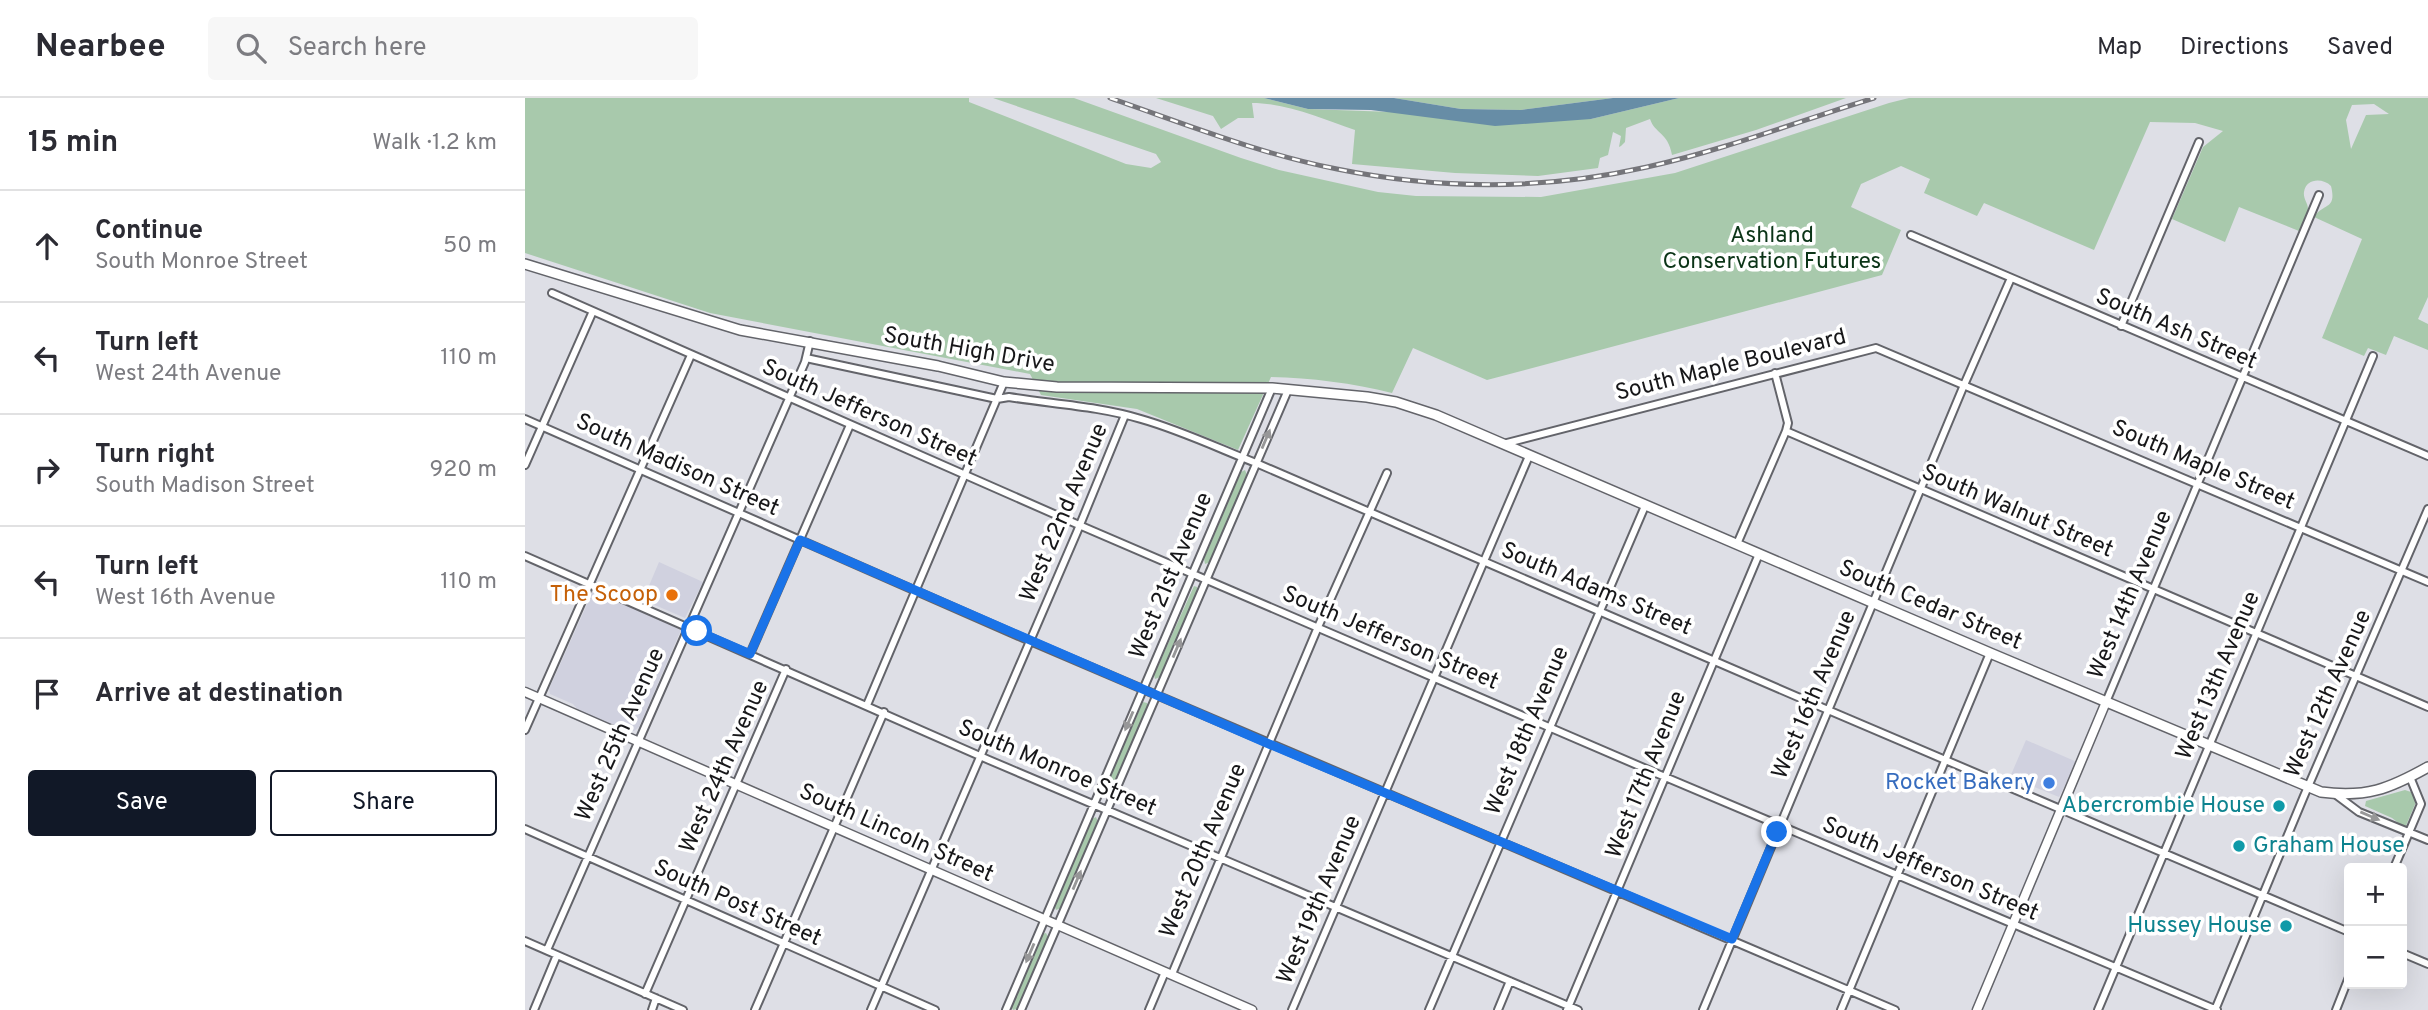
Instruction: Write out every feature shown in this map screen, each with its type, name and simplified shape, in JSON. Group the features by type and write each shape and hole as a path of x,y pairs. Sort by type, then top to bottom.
{"main road":[{"name":"South High Drive","path":"525,264 740,330 938,366 1004,382 1056,387 1272,388 1367,397 1416,408"},
{"name":"South Cedar Street","path":"1416,408 2308,787 2335,794"},
{"path":"2335,794 2367,793 2410,777 2428,767"}],"street":[{"path":"2121,326 2199,142"},
{"name":"West 14th Avenue","path":"1977,1010 2319,195"},
{"name":"South Ash Street","path":"1911,235 2428,456"},
{"name":"West 16th Avenue","path":"1703,1010 2011,278"},
{"name":"South Jefferson Street","path":"552,293 1079,525 2216,1010"},
{"path":"525,465 593,311"},
{"name":"West 25th Avenue","path":"547,950 806,359 810,341"},
{"name":"South Maple Boulevard","path":"1502,444 1876,348 1964,385"},
{"path":"525,730 691,355"},
{"name":"West 13th Avenue","path":"2098,1010 2373,356"},
{"name":"South Adams Street","path":"806,359 997,399 1009,397 1125,415 1162,426 1369,511 2344,930"},
{"path":"1737,544 1788,423 1775,373"},
{"path":"867,705 1004,382"},
{"name":"South Maple Street","path":"1964,385 2428,582"},
{"name":"West 21st Avenue","path":"1006,1010 1272,388"},
{"name":"West 21st Avenue","path":"1021,1010 1287,390"},
{"name":"West 22nd Avenue","path":"871,1010 1125,415"},
{"name":"South Madison Street","path":"525,419 1030,641 1895,1010"},
{"name":"West 24th Avenue","path":"750,654 850,425"},
{"name":"South Walnut Street","path":"1786,432 2428,707"},
{"name":"West 19th Avenue","path":"1292,1010 1529,456"},
{"name":"West 20th Avenue","path":"1149,1010 1169,973 1387,473"},
{"name":"West 18th Avenue","path":"1429,1010 1644,506"},
{"name":"West 12th Avenue","path":"2216,1010 2308,787 2428,509"},
{"name":"West 17th Avenue","path":"1568,1008 1759,554"},
{"name":"South Monroe Street","path":"525,556 1093,805 1578,1010"},
{"path":"1841,1010 1990,653"},
{"name":"West 24th Avenue","path":"645,994 786,670"},
{"name":"South Lincoln Street","path":"525,692 1252,1010"},
{"path":"755,1010 884,712"},
{"path":"2396,863 2420,804 2410,777"},
{"name":"South Cedar Street","path":"2335,794 2360,812 2428,840"},
{"name":"South Post Street","path":"525,829 935,1010"},
{"path":"525,941 683,1010"},
{"path":"534,1010 557,955"},
{"path":"2407,955 2428,964"},
{"path":"1498,1010 1510,981"},
{"path":"2336,1010 2344,989"},
{"path":"652,1010 656,998"}],"shaded area":[{"path":"659,562 703,582 685,618 643,600"},
{"path":"593,591 681,630 639,727 634,731 627,731 579,711 573,704 550,694 549,689"},
{"path":"2026,740 2077,762 2059,797 2010,777"}],"green space":[{"name":"Ashland Conservation Futures","path":"525,98 969,98 969,102 1126,164 1151,168 1161,162 1156,154 993,98 1074,98 1279,170 1378,192 1416,196 1541,197 1675,173 1909,98 2428,98 2428,297 2418,319 2428,324 2428,350 2394,336 2386,355 2368,348 2364,356 2322,338 2362,239 2314,217 2331,203 2331,186 2315,181 2305,187 2308,209 2299,231 2239,207 2225,242 2172,219 2203,147 2223,131 2195,123 2150,122 2094,250 1984,203 1977,216 1924,193 1930,179 1901,166 1861,184 1851,207 1901,230 1882,275 1487,380 1413,348 1392,393 1332,382 1271,377 1238,450 1137,409 1041,395 1030,374 710,313 525,253","holes":["2374,104 2389,114 2366,115 2351,149 2346,120 2352,105"]},
{"path":"1156,98 1264,98 1308,109 1591,119 1679,98 1846,98 1756,130 1672,155 1665,137 1650,119 1626,128 1625,142 1619,147 1621,136 1613,132 1608,155 1600,158 1598,168 1538,176 1455,173 1352,164 1355,130 1318,117 1278,106 1252,103 1254,118 1238,118 1221,129 1213,116"},
{"path":"1394,98 1613,98 1521,110 1461,109"},
{"path":"1245,470 1247,475 1210,562 1205,564 1204,559 1241,472"},
{"path":"1194,586 1197,591 1160,677 1155,679 1154,675"},
{"path":"1143,702 1147,703 1148,707 1110,793 1106,795 1104,791"},
{"path":"2405,790 2411,792 2416,802 2405,828 2392,818 2365,806 2366,801"},
{"path":"1096,817 1098,822 1061,908 1056,910 1054,905 1092,819"},
{"path":"1046,933 1048,937 1017,1009 1013,1010 1011,1006 1042,934"}],"water":[{"path":"1264,98 1394,98 1461,109 1521,110 1613,98 1679,98 1591,119 1495,126 1371,110 1308,109"}],"railway":[{"path":"1110,98 1223,138 1308,163 1376,176 1453,184 1531,183 1609,175 1733,144 1874,98"}],"place":[{"name":"The Scoop","path":"672,595"},
{"name":"Rocket Bakery","path":"2049,783"},
{"name":"Abercrombie House","path":"2279,806"},
{"name":"Graham House","path":"2239,846"},
{"name":"Hussey House","path":"2286,926"}],"route":[{"path":"697,631 750,654 800,540 1269,744 1732,939 1777,832"}]}
